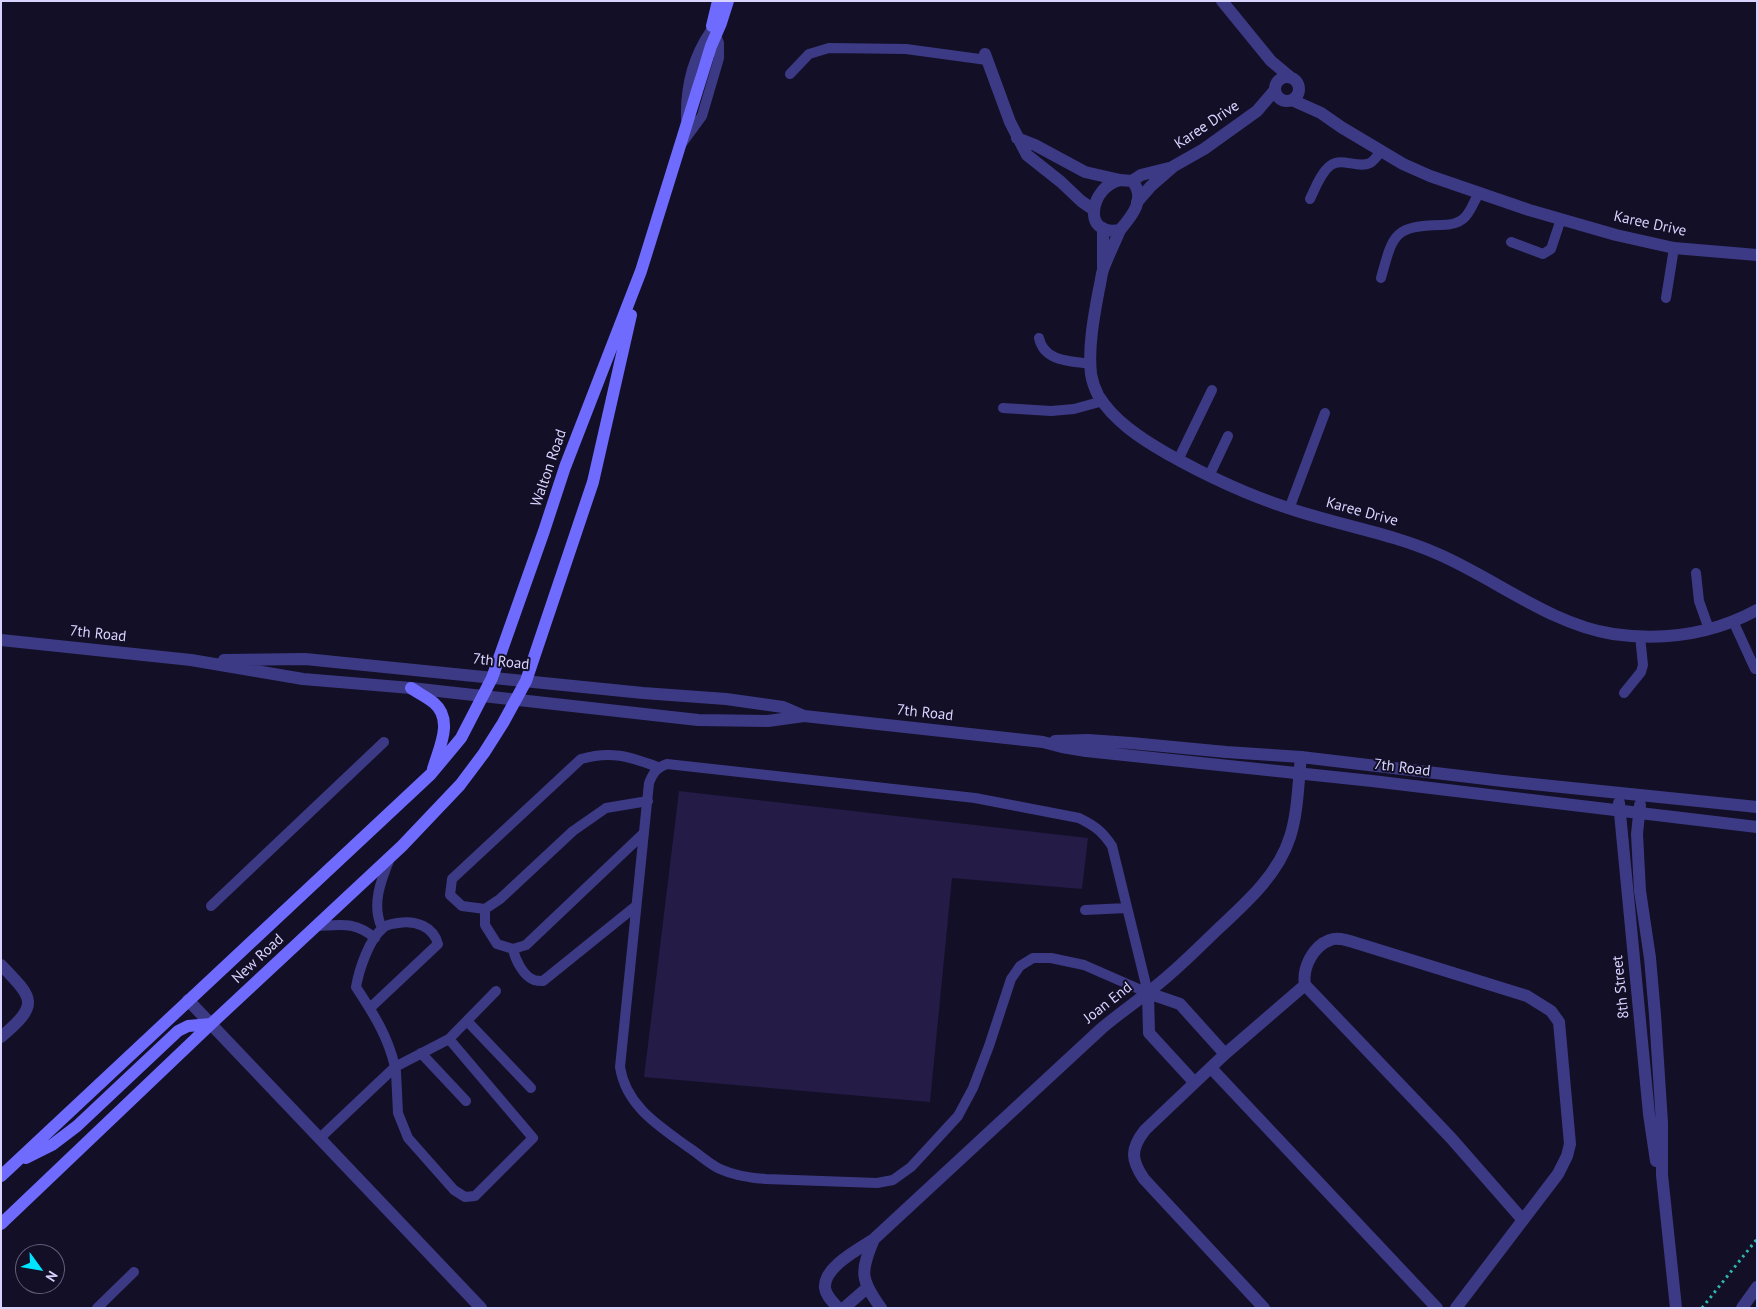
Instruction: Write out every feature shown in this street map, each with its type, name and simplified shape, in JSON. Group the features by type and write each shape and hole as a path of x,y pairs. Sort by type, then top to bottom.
{"main road":[{"name":"Walton Road","path":"483,696 492,678 565,467 641,271 681,145 712,37 718,1"},
{"name":"Walton Road","path":"712,37 728,1"},
{"name":"Walton Road","path":"516,700 526,681 593,482 641,271"},
{"path":"411,688 433,702 444,717 444,731 432,774"},
{"name":"New Road","path":"1,1176 432,774 461,738 483,696"},
{"name":"New Road","path":"1,1224 425,822 460,785 494,737 516,700"},
{"path":"14,1163 52,1145 77,1126 178,1030 188,1026 211,1024"}],"street":[{"path":"1222,1 1272,61 1280,83 1276,96 1288,101 1299,92 1299,86 1293,78 1280,83"},
{"path":"986,57 1006,113 1027,155 1094,210"},
{"name":"Karee Drive","path":"1137,202 1151,186 1174,166 1204,149 1257,111 1280,83"},
{"name":"Karee Drive","path":"1299,86 1321,113 1341,128 1381,152 1430,176 1478,193 1616,235 1674,248 1757,255"},
{"name":"Karee Drive","path":"1257,111 1288,101 1321,113"},
{"path":"1017,138 1035,145 1085,172 1126,181 1139,191 1134,210 1120,230 1108,231 1097,225 1095,221 1094,210 1099,195 1109,183 1126,181"},
{"path":"1061,182 1071,165"},
{"name":"Karee Drive","path":"1126,181 1174,166"},
{"name":"Karee Drive","path":"1103,228 1103,268 1091,350 1091,375 1097,392 1108,410 1128,428 1154,446 1246,494 1289,509 1380,533 1440,555 1547,611 1589,628 1611,633 1640,636 1667,636 1703,632 1734,621 1757,610"},
{"name":"Karee Drive","path":"1103,268 1120,230"},
{"name":"7th Road","path":"1,640 191,660 303,679 411,688 698,720 768,721 804,716 1043,742 1086,751 1299,772 1757,827"},
{"name":"7th Road","path":"191,660 305,659 753,703 784,707 804,716"},
{"name":"7th Road","path":"1043,742 1066,740 1097,741 1301,757 1619,794 1757,807"},
{"name":"Joan End","path":"874,1239 1102,1028 1148,993 1246,903 1273,872 1290,838 1295,818 1301,757"},
{"name":"8th Street","path":"1619,794 1648,1114 1656,1162 1662,1175"},
{"name":"8th Street","path":"1642,796 1636,834 1640,891 1650,958 1655,1015 1662,1123 1662,1175 1676,1308"},
{"path":"1456,1308 1558,1174 1567,1156 1570,1144 1559,1022 1551,1011 1527,996 1344,939 1331,939 1318,947 1309,960 1305,971 1305,985 1451,1138 1522,1219"},
{"path":"1,965 22,986 28,1001 26,1013 21,1020 1,1037"},
{"path":"1264,1308 1144,1179 1136,1167 1135,1142 1194,1082 1305,985"},
{"path":"1194,1082 1150,1033 1148,993 1180,1004 1225,1054"},
{"path":"188,1000 481,1308"},
{"path":"1211,1068 1437,1308"},
{"path":"874,1239 865,1261 864,1274 867,1288 881,1308"},
{"path":"838,1308 828,1295 825,1287 828,1277 833,1269 849,1254 874,1239"},
{"path":"1742,1308 1757,1287"},
{"path":"844,1308 867,1288"}],"lane":[{"path":"681,145 702,116 719,58 719,43 712,37"},
{"path":"790,74 809,54 829,48 906,50 986,57"},
{"path":"1310,199 1332,164 1348,162 1367,164 1381,152"},
{"path":"1380,278 1390,246 1402,232 1407,228 1415,226 1458,223 1465,218 1478,193"},
{"path":"1511,242 1543,254 1547,253 1551,249 1561,219"},
{"path":"1666,298 1674,248"},
{"path":"1039,338 1041,348 1052,356 1091,364"},
{"path":"1178,460 1212,390"},
{"path":"1002,408 1051,411 1103,401"},
{"path":"1289,509 1325,413"},
{"path":"1209,476 1228,436"},
{"path":"1696,573 1700,601 1709,629"},
{"path":"1734,621 1755,669"},
{"path":"1624,693 1641,672 1643,665 1640,636"},
{"path":"211,906 384,742"},
{"path":"648,801 606,808 573,831 500,898 485,909 462,906 450,895 452,878 581,759 596,755 628,756 658,767"},
{"path":"676,764 975,798 1079,818 1093,825 1104,834 1112,846 1148,993 1084,966 1051,958 1033,958 1020,966 1012,978 976,1080 958,1116 911,1167 893,1180 877,1183 748,1178 719,1169 650,1119 630,1098 622,1080 620,1068 644,833 653,773 658,767 676,764"},
{"path":"485,909 485,925 497,944 513,949 526,945 644,833"},
{"path":"382,928 376,909 383,876 390,857"},
{"path":"513,949 515,958 525,972 534,980 543,982 636,906"},
{"path":"1085,910 1128,908"},
{"path":"370,1008 438,944 431,933 419,923 406,922 382,928 362,965 356,987 370,1008 391,1048 396,1072 398,1113 408,1138 454,1190 465,1197 475,1196 533,1138 449,1039"},
{"path":"316,926 353,925 364,929 375,938"},
{"path":"320,1138 395,1067 449,1039 468,1022 496,991"},
{"path":"468,1022 531,1088"},
{"path":"420,1053 466,1101"},
{"path":"96,1308 134,1272"}],"path":[{"path":"1702,1308 1757,1239"}],"building":[{"path":"679,791 1088,838 1082,889 952,878 930,1102 644,1077"}]}
